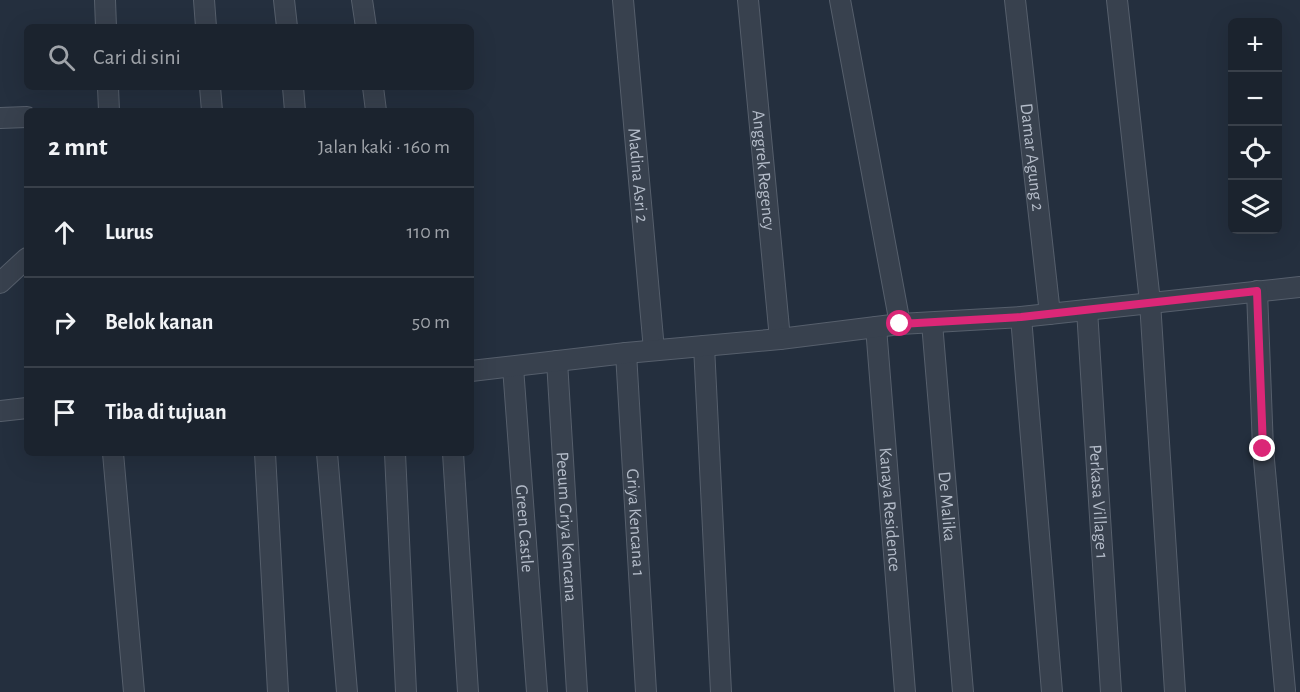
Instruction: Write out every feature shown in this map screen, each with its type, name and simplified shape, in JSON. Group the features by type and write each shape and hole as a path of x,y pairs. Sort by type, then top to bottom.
{"street":[{"path":"105,0 106,24"},
{"path":"204,0 206,24"},
{"path":"284,0 287,24"},
{"path":"362,0 366,24"},
{"name":"Madina Asri 2","path":"623,0 654,350"},
{"name":"Anggrek Regency","path":"748,0 780,339"},
{"path":"840,0 900,324"},
{"name":"Damar Agung 2","path":"1015,0 1050,314"},
{"path":"1117,0 1150,302 1175,692"},
{"path":"108,90 109,108"},
{"path":"210,90 212,108"},
{"path":"293,90 295,108"},
{"path":"373,90 376,108"},
{"path":"0,118 24,117"},
{"path":"0,283 24,261"},
{"path":"474,370 780,339 900,324 1021,317 1300,287"},
{"path":"1257,291 1263,449 1286,690"},
{"name":"Perkasa Village 1","path":"1087,310 1111,692"},
{"path":"1021,317 1052,692"},
{"name":"De Malika","path":"932,322 963,692"},
{"name":"Kanaya Residence","path":"876,327 905,692"},
{"path":"704,346 721,692"},
{"name":"Griya Kencana 1","path":"626,353 646,692"},
{"name":"Peeum Griya Kencana","path":"557,361 577,692"},
{"name":"Green Castle","path":"513,367 537,692"},
{"path":"0,411 24,408"},
{"path":"113,456 134,692"},
{"path":"264,456 278,692"},
{"path":"327,456 347,692"},
{"path":"395,456 406,692"},
{"path":"453,456 468,692"}],"route":[{"path":"900,324 1021,317 1257,291 1263,449"}]}
